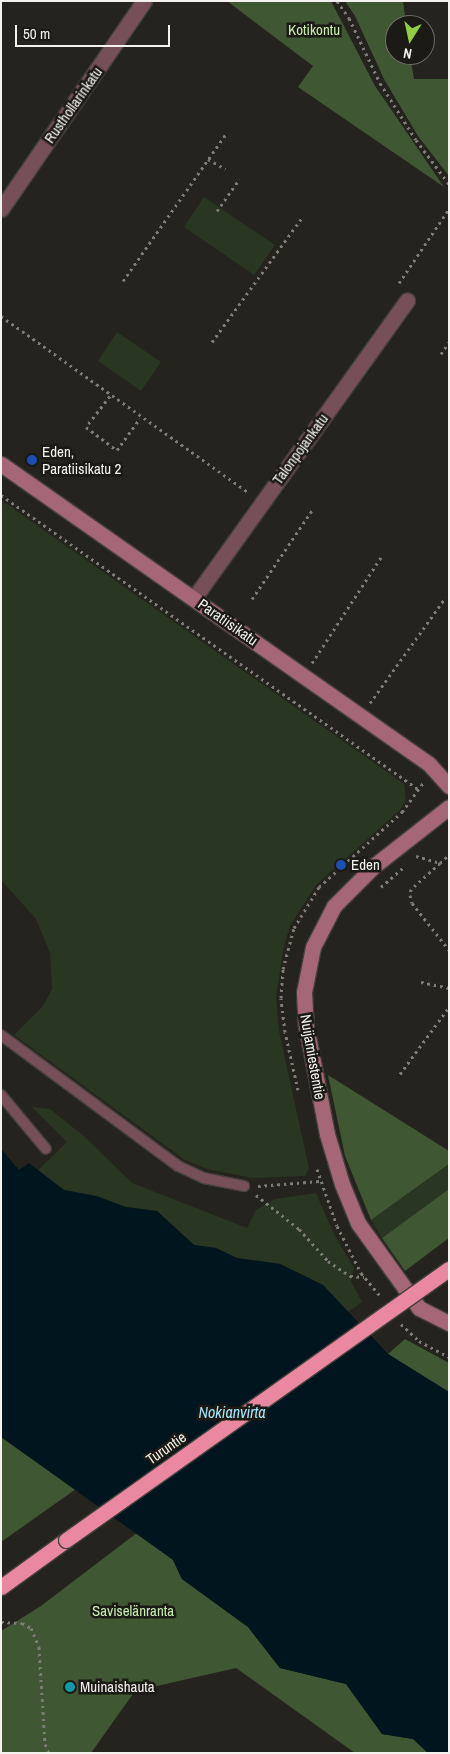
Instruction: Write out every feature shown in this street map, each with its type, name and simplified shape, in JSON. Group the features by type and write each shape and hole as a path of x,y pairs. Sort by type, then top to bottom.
{"highway":[{"name":"Turuntie","path":"1,1587 449,1269"}],"main road":[{"name":"Paratiisikatu","path":"1,464 429,764 449,786"},
{"name":"Nuijamiestentie","path":"449,807 375,865 334,906 313,947 304,992 306,1026 328,1134 342,1184 358,1223 419,1308 449,1322"}],"street":[{"name":"Rusthollarinkatu","path":"1,209 144,1"},
{"name":"Talonpojankatu","path":"194,598 407,300"}],"lane":[{"path":"1,1036 178,1166 204,1178 244,1186"},
{"path":"1,1095 46,1149"}],"path":[{"path":"338,1 349,18 380,83 416,140 449,184"},
{"path":"123,281 226,134"},
{"path":"208,159 225,170"},
{"path":"217,211 239,178"},
{"path":"399,283 449,209"},
{"path":"212,342 301,219"},
{"path":"1,316 140,418 262,502"},
{"path":"440,354 449,342"},
{"path":"110,396 86,428 117,450 140,418"},
{"path":"1,496 418,789"},
{"path":"252,598 314,509"},
{"path":"312,663 383,554"},
{"path":"370,703 446,597"},
{"path":"449,855 411,889 410,895 412,903 449,950"},
{"path":"375,892 417,857 440,863"},
{"path":"422,982 449,988"},
{"path":"400,1074 449,1008"},
{"path":"244,1186 301,1185 320,1181"},
{"path":"244,1186 299,1229 328,1261 350,1276 364,1277"},
{"path":"1,1622 22,1623 31,1628 39,1647 46,1744 49,1753"}],"green space":[{"name":"Kotikontu","path":"227,1 331,1 375,86 444,187 298,87 313,66"},
{"path":"345,1 403,1 405,15 385,15 385,65 412,65 414,79 449,79 449,176 418,136 384,79 355,16"},
{"path":"204,197 275,245 254,275 184,227"},
{"path":"117,332 161,362 141,391 98,361"},
{"path":"1,500 404,784 406,799 400,810 316,885 290,926 284,946 276,997 279,1031 309,1168 305,1176 252,1178 207,1169 185,1160 14,1035 43,1006 52,989 50,953 36,919 1,880"},
{"path":"328,1075 449,1151 449,1164 371,1220 345,1156"},
{"path":"32,1107 50,1109 85,1137 132,1183 247,1228 256,1210 275,1199 316,1193 335,1236 354,1268 351,1281 362,1302 348,1312 323,1285 280,1264 237,1258 216,1248 194,1245 157,1211 126,1207 96,1196 64,1190 37,1171 67,1142"},
{"path":"449,1164 449,1189 382,1238 371,1220"},
{"path":"449,1189 449,1238 405,1271 382,1238"},
{"path":"405,1339 449,1363 449,1392 388,1354"},
{"path":"1,1437 76,1489 1,1542"},
{"name":"Saviselänranta","path":"138,1532 173,1560 182,1579 248,1627 280,1668 346,1684 382,1734 413,1739 428,1753 355,1753 236,1668 135,1691 91,1753 1,1753 1,1631 41,1606"}],"water":[{"name":"Nokianvirta","path":"1,1149 19,1170 29,1163 64,1190 96,1196 126,1207 157,1211 194,1245 216,1248 237,1258 280,1264 323,1285 388,1354 449,1392 449,1753 428,1753 413,1739 382,1734 346,1684 280,1668 248,1627 182,1579 173,1560 1,1437"}],"place":[{"name":"Eden, Paratiisikatu 2","path":"32,460"},
{"name":"Eden","path":"341,865"},
{"name":"Muinaishauta","path":"70,1687"}]}
